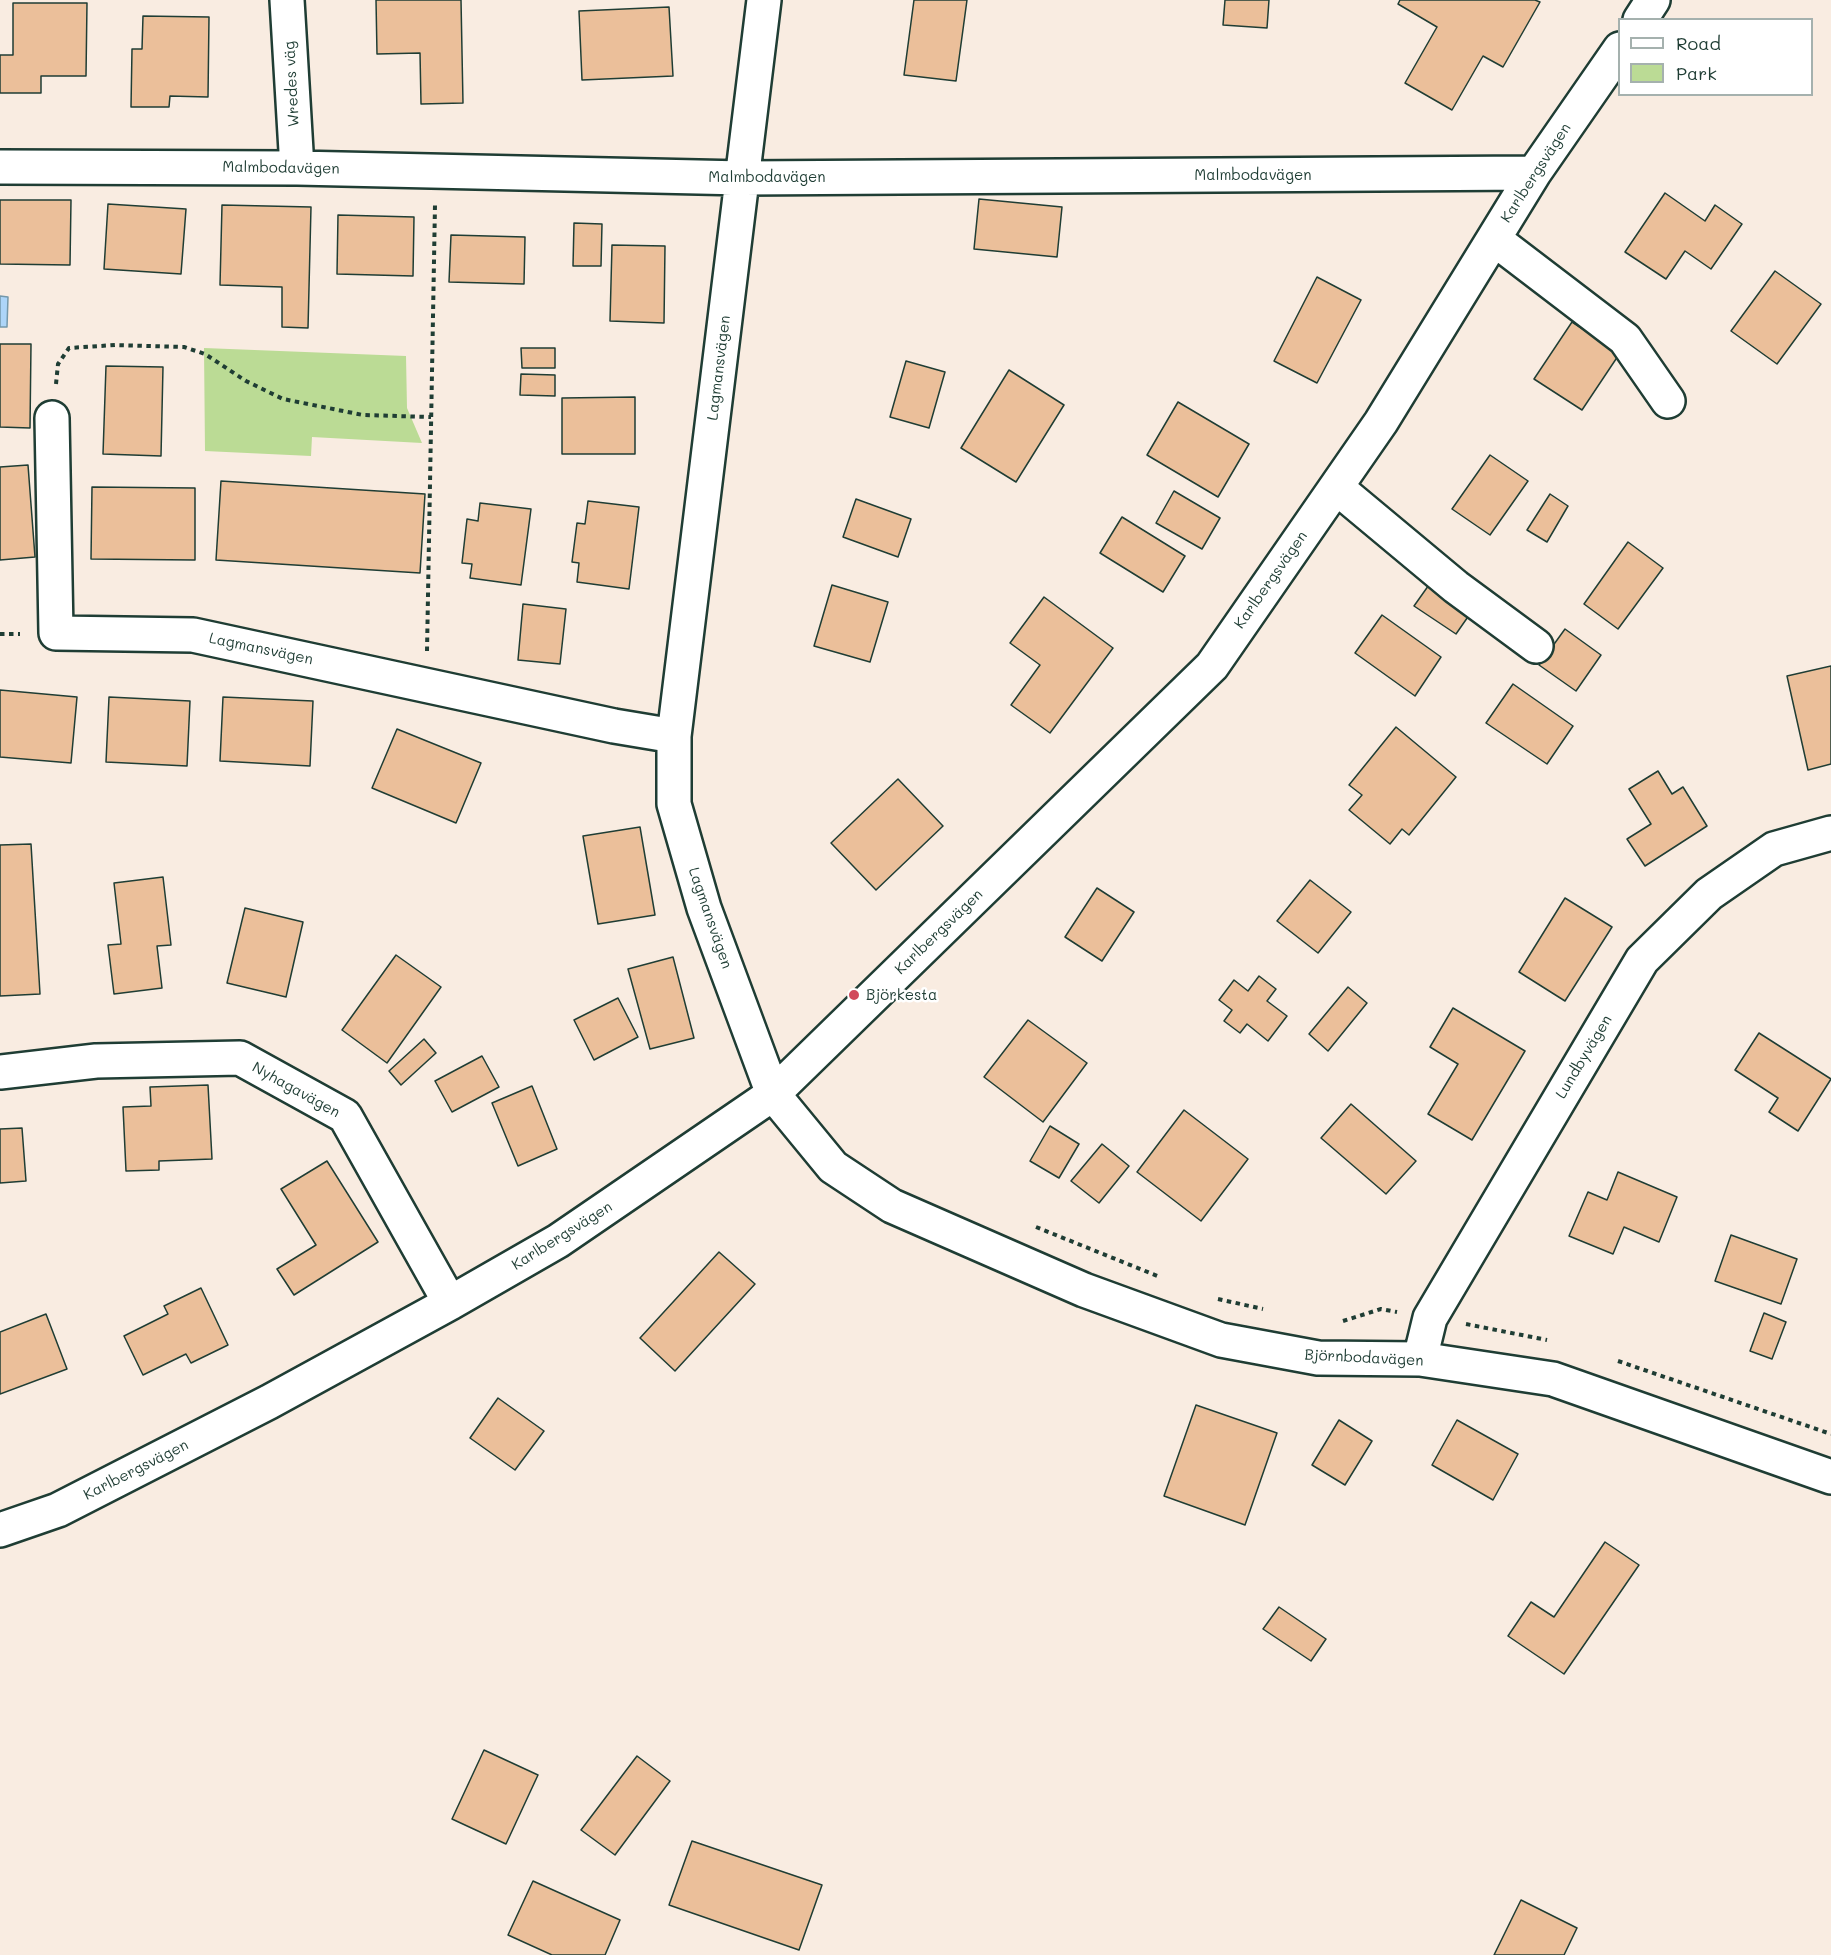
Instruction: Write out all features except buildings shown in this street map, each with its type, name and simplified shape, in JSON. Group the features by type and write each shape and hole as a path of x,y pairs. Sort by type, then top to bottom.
{"street":[{"name":"Wredes väg","path":"287,0 297,168"},
{"name":"Lagmansvägen","path":"764,0 674,736 674,804 704,908 773,1094"},
{"path":"1641,18 1653,0"},
{"name":"Karlbergsvägen","path":"0,1530 58,1510 269,1402 450,1303 558,1241 773,1094 1212,666 1381,422 1534,173 1618,52"},
{"name":"Malmbodavägen","path":"0,166 297,168 743,178 1534,173"},
{"path":"1494,239 1626,339 1668,401"},
{"name":"Lagmansvägen","path":"52,418 56,633 193,635 614,726 674,736"},
{"path":"1336,487 1456,587 1536,646"},
{"name":"Lundbyvägen","path":"1420,1359 1430,1318 1642,960 1709,894 1774,849 1831,833"},
{"name":"Nyhagavägen","path":"0,1071 96,1061 240,1058 345,1116 450,1303"},
{"name":"Björnbodavägen","path":"773,1094 833,1167 892,1206 1084,1290 1221,1340 1318,1358 1420,1359 1553,1379 1831,1477"}],"path":[{"path":"419,683 427,659 435,171"},
{"path":"52,418 58,364 69,348 115,345 184,347 205,354 246,381 283,399 363,415 431,417"},
{"path":"1025,1223 1166,1279"},
{"path":"1209,1297 1265,1309"},
{"path":"1342,1322 1381,1309 1537,1337 1558,1343"},
{"path":"1611,1359 1831,1434"}],"green space":[{"path":"204,348 406,356 407,408 422,443 312,437 311,456 205,451"}],"water":[{"path":"0,296 8,297 7,327 0,327"}],"place":[{"name":"Björkesta","path":"854,995"}]}
